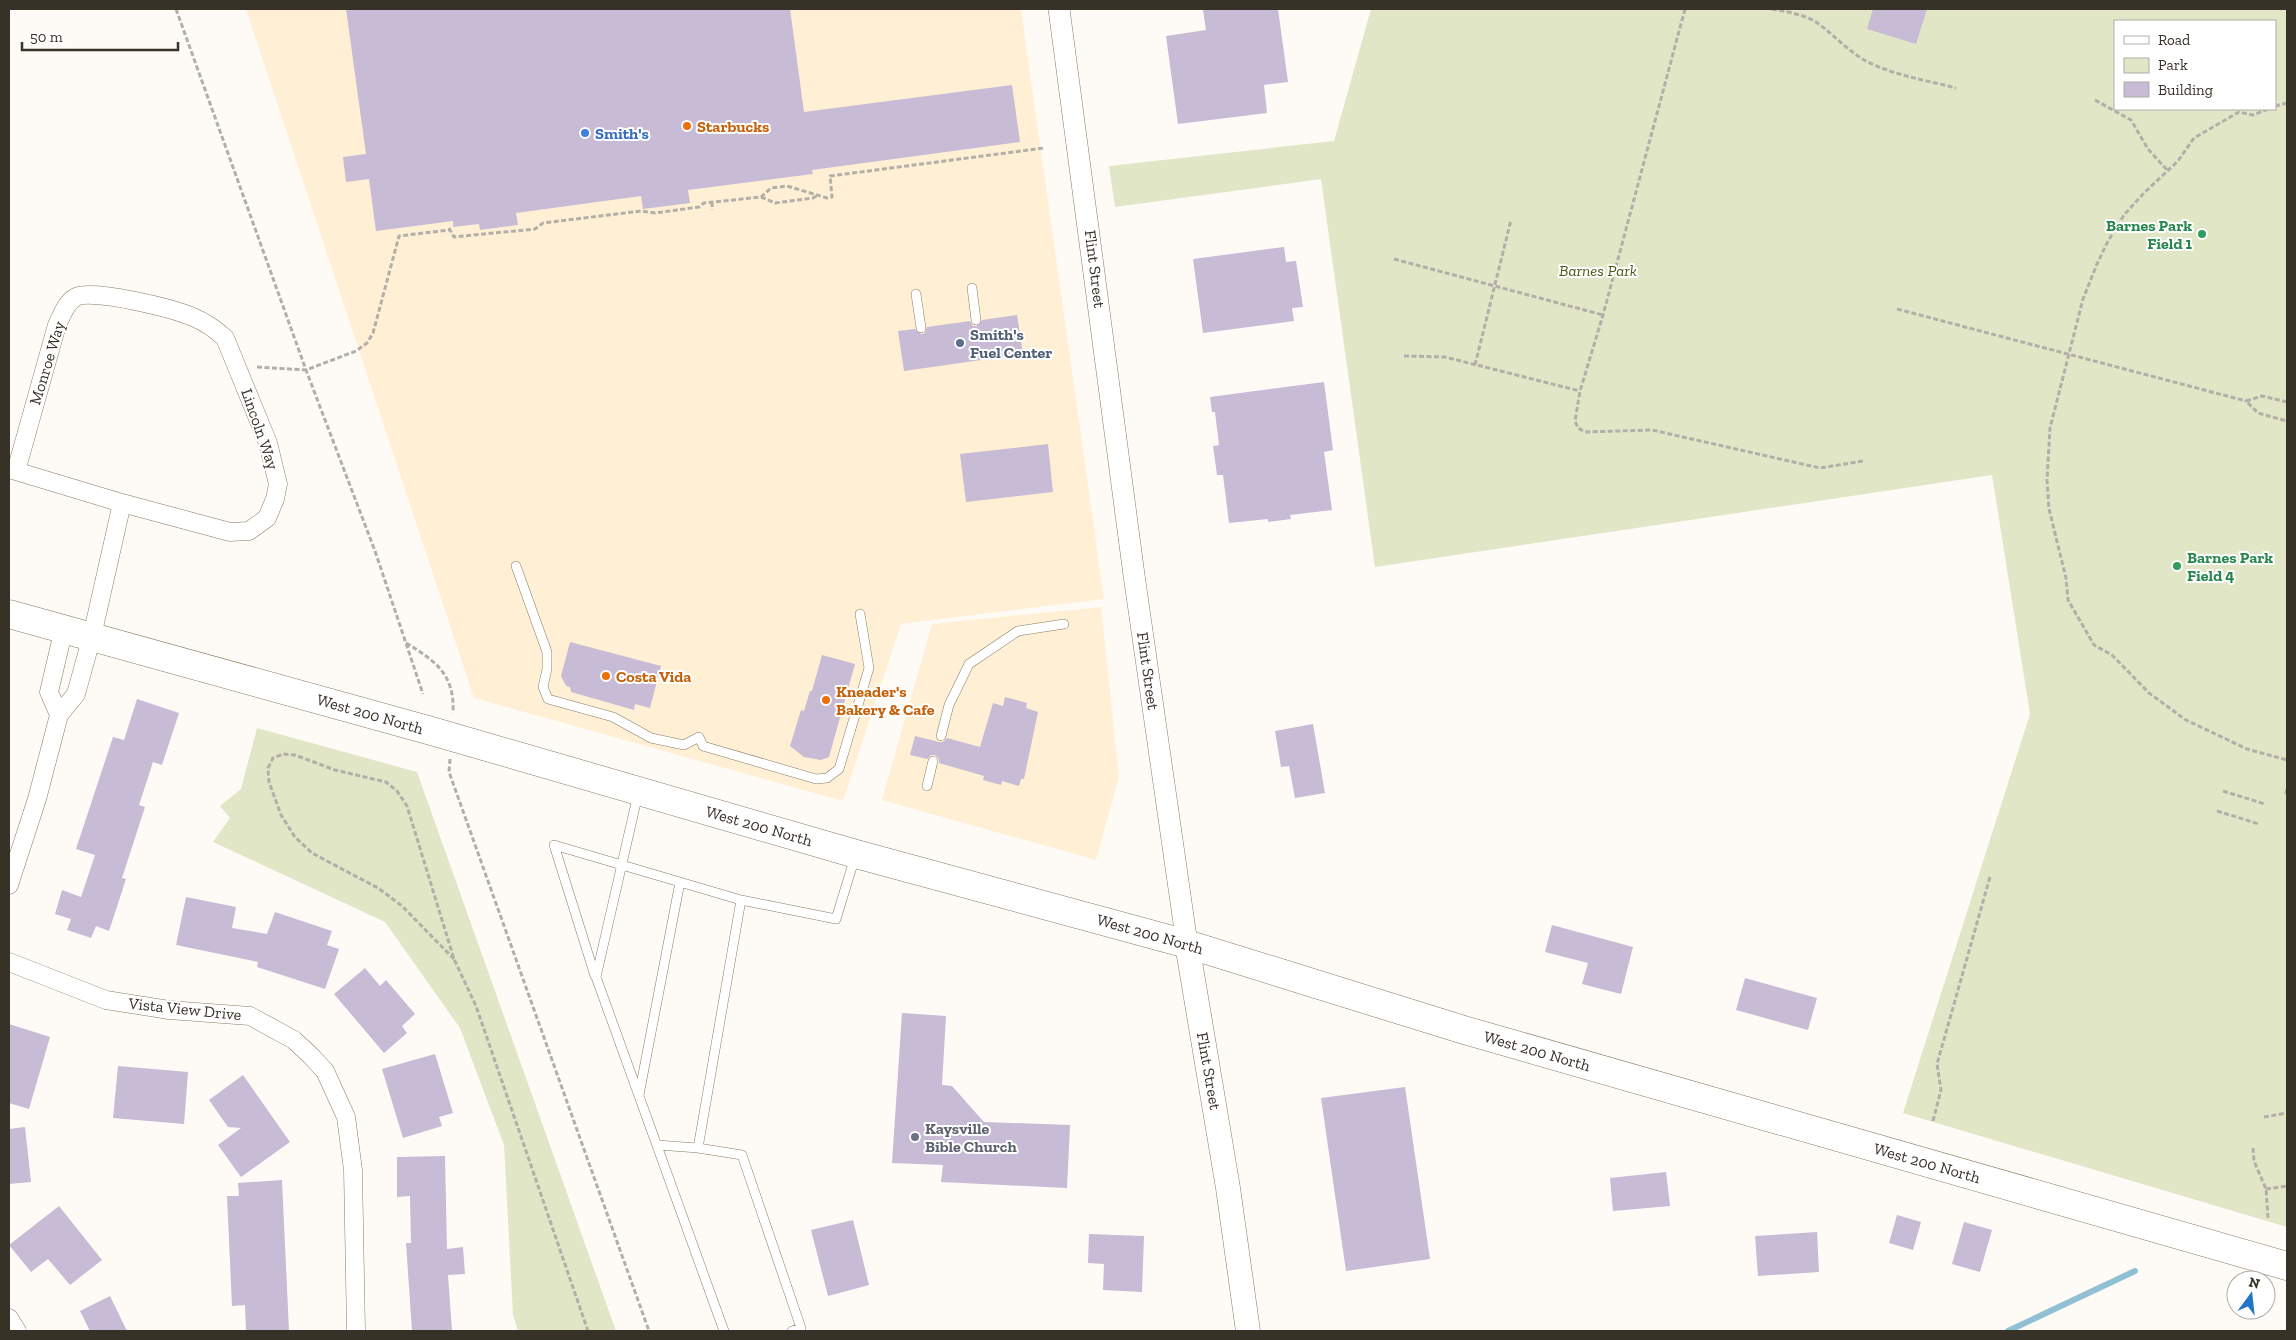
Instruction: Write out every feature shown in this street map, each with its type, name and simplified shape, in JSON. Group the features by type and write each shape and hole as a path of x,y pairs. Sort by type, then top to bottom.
{"main road":[{"name":"West 200 North","path":"9,614 64,628 856,854 1187,944 1464,1030 2287,1266"},
{"name":"Flint Street","path":"1187,944 1222,1153 1248,1331"}],"street":[{"name":"Flint Street","path":"1059,9 1134,575 1187,944"},
{"name":"Monroe Way","path":"13,470 57,325 68,305 76,297 89,293 166,309 192,317 212,326 225,338"},
{"name":"Lincoln Way","path":"13,470 122,503 230,532 249,531 267,518 275,499 278,484 268,443 225,338"},
{"path":"9,885 37,799 59,716 76,694 92,636 122,503"},
{"path":"59,716 49,692 64,628"},
{"name":"Vista View Drive","path":"9,962 106,1000 169,1010 250,1016 294,1040 311,1056 325,1071 346,1117 353,1170 356,1331"},
{"path":"9,1318 18,1331"}],"lane":[{"path":"972,288 976,320"},
{"path":"916,294 921,328"},
{"path":"516,566 547,652 548,669 543,687 548,699 612,717 651,738 684,745 698,738 703,746 816,779 827,778 839,769 869,668 860,614"},
{"path":"941,736 949,705 969,664 1018,631 1064,624"},
{"path":"927,786 933,761"},
{"path":"596,977 639,791"},
{"path":"724,1331 596,977 554,845 741,900 836,919 856,854"},
{"path":"639,1097 680,882"},
{"path":"698,1148 741,900"},
{"path":"657,1145 698,1148 742,1155 801,1328 792,1331"}],"path":[{"path":"176,9 306,370 375,551 423,694"},
{"path":"1685,9 1603,315 1580,391 1575,420 1578,428 1586,432 1652,430 1820,468 1863,461"},
{"path":"1772,9 1800,15 1814,21 1828,30 1848,50 1881,67 1956,88"},
{"path":"2095,100 2131,120 2148,149 2167,170"},
{"path":"2266,110 2253,115 2239,112 2194,138 2178,161 2124,215 2108,241 2084,299 2069,354 2050,428 2046,480 2049,509 2066,578 2068,600 2094,645 2112,655 2136,681 2186,720 2224,740 2247,749 2287,760"},
{"path":"761,197 771,188 787,186 832,197 830,176 1044,148"},
{"path":"239,370 264,366 306,370 356,351 366,343 374,328 399,236 449,229 454,237 535,229 543,223 642,211 655,213 699,207 704,203 712,202 761,197 776,203 812,198 818,195"},
{"path":"712,202 712,210"},
{"path":"1475,365 1511,220"},
{"path":"1394,259 1603,315"},
{"path":"1897,309 2246,401 2258,413 2287,421"},
{"path":"1404,356 1445,357 1580,391"},
{"path":"2246,401 2262,396 2287,402"},
{"path":"406,643 433,659 448,679 454,702"},
{"path":"454,959 402,906 378,888 312,853 295,837 281,815 270,782 268,768 273,758 283,754 295,755 335,770 386,782 397,791 407,806 454,959 476,1006 588,1331"},
{"path":"449,772 649,1331"},
{"path":"2286,794 2287,787"},
{"path":"2223,790 2265,804"},
{"path":"2217,811 2259,824"},
{"path":"1933,1121 1941,1090 1938,1064 1990,877"},
{"path":"2264,1118 2287,1113"},
{"path":"2253,1148 2254,1161 2266,1189 2268,1218"},
{"path":"2266,1189 2287,1186"}],"shaded area":[{"path":"246,9 1021,9 1104,599 901,624 843,801 474,698"},
{"path":"1101,607 1119,777 1096,860 882,800 932,624"}],"green space":[{"name":"Barnes Park","path":"1371,9 2287,9 2287,1227 1903,1113 2030,714 1992,475 1375,567 1321,179 1115,207 1109,166 1334,141"},
{"path":"257,728 417,772 616,1331 518,1331 513,1315 504,1145 460,1028 385,922 213,842 230,818 220,806 241,789"}],"building":[{"name":"Smith's","path":"346,9 790,9 804,112 1012,85 1020,142 812,170 813,174 688,190 690,203 643,209 641,196 516,213 518,225 480,230 479,224 453,227 453,221 376,231 369,179 346,182 343,157 366,154"},
{"path":"1278,9 1288,82 1264,85 1267,113 1178,124 1166,36 1206,30 1203,10"},
{"path":"1873,9 1927,9 1916,44 1867,29"},
{"path":"1284,247 1286,262 1296,261 1303,307 1292,308 1294,321 1203,333 1193,259"},
{"name":"Smith's Fuel Center","path":"1017,315 1023,354 904,371 898,331 915,329 921,334 925,333 927,327 970,321 973,326 977,326 982,320"},
{"path":"1324,382 1333,450 1324,452 1332,510 1290,515 1291,519 1268,522 1268,519 1229,523 1223,475 1217,475 1213,446 1219,445 1215,412 1212,412 1210,397"},
{"path":"1048,444 1053,492 966,502 960,454"},
{"path":"570,642 661,666 650,708 635,704 634,710 571,692 570,687 566,686 561,676"},
{"name":"Kneader's Bakery & Cafe","path":"822,655 855,664 829,757 821,760 804,757 790,746 801,710 804,711 810,691 812,691"},
{"path":"1005,697 1027,703 1026,708 1038,712 1024,779 1021,779 1019,786 1002,781 1001,785 983,780 984,776 939,763 939,759 935,755 931,755 927,759 910,755 915,736 939,742 943,742 947,738 980,747 993,703 1003,706"},
{"path":"137,699 179,713 162,765 153,762 139,805 145,807 122,878 126,879 109,931 96,926 91,938 67,930 71,919 55,914 62,890 81,897 95,855 76,849 113,737 124,740"},
{"path":"1313,724 1325,793 1295,798 1289,766 1281,767 1275,731"},
{"path":"186,897 236,907 232,928 267,934 275,912 332,931 327,945 339,949 325,989 257,967 258,962 176,945"},
{"path":"1552,925 1633,947 1621,994 1582,984 1588,963 1545,952"},
{"path":"365,968 380,986 386,980 415,1014 402,1026 407,1033 384,1053 334,994"},
{"path":"1745,978 1817,998 1808,1030 1736,1010"},
{"path":"902,1013 946,1016 942,1085 952,1086 984,1122 1070,1125 1067,1188 941,1182 943,1165 892,1163"},
{"path":"9,1024 50,1037 29,1109 9,1103"},
{"path":"435,1054 453,1113 439,1117 442,1126 403,1138 382,1069"},
{"path":"118,1066 188,1072 184,1124 113,1118"},
{"path":"243,1075 290,1142 241,1177 218,1145 241,1128 228,1127 209,1100"},
{"path":"1405,1087 1430,1259 1346,1271 1321,1098"},
{"path":"25,1127 31,1182 9,1184 9,1129"},
{"path":"445,1156 447,1249 463,1247 465,1274 448,1275 452,1331 412,1331 406,1243 411,1243 410,1196 397,1197 397,1157"},
{"path":"1666,1172 1670,1206 1613,1211 1610,1178"},
{"path":"282,1180 289,1331 246,1331 245,1305 232,1306 227,1196 239,1196 238,1183"},
{"path":"59,1206 102,1260 70,1285 48,1259 31,1272 9,1245"},
{"path":"1897,1215 1921,1222 1913,1250 1889,1243"},
{"path":"853,1220 869,1285 828,1296 811,1230"},
{"path":"1964,1222 1992,1230 1980,1272 1952,1264"},
{"path":"1817,1232 1819,1272 1758,1276 1755,1236"},
{"path":"1089,1234 1144,1236 1142,1292 1103,1290 1104,1264 1088,1263"},
{"path":"110,1296 127,1331 90,1331 80,1311"}],"waterway":[{"path":"2008,1331 2135,1271"}],"place":[{"name":"Starbucks","path":"687,126"},
{"name":"Smith's","path":"585,133"},
{"name":"Barnes Park Field 1","path":"2202,234"},
{"name":"Smith's Fuel Center","path":"960,343"},
{"name":"Barnes Park Field 4","path":"2177,566"},
{"name":"Costa Vida","path":"606,676"},
{"name":"Kneader's Bakery & Cafe","path":"826,700"},
{"name":"Kaysville Bible Church","path":"915,1137"}]}
